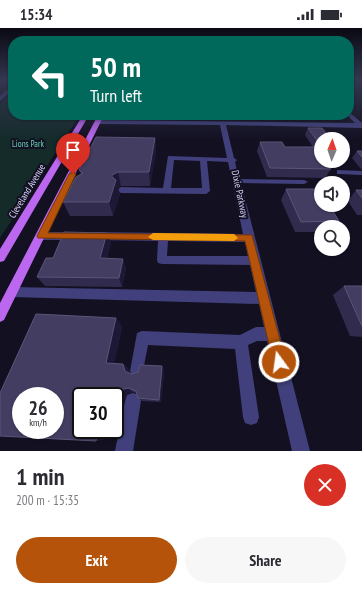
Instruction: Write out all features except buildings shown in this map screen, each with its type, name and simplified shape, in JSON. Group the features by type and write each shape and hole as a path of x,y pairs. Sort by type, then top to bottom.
{"main road":[{"name":"Cleveland Avenue","path":"0,258 83,120"},
{"path":"0,316 41,236 69,186 96,120"}],"street":[{"path":"122,120 148,123 361,125"},
{"name":"Dixie Parkway","path":"223,124 233,160 249,238 301,451"},
{"path":"168,190 171,158 233,160"},
{"path":"121,190 206,191 203,159"},
{"path":"340,172 362,173"},
{"path":"237,181 304,182"},
{"path":"41,236 249,238"},
{"path":"163,237 162,260 255,261"},
{"path":"12,292 264,298"},
{"path":"137,371 142,338 241,342 256,334 273,334"},
{"path":"241,342 251,417"},
{"path":"124,451 132,406"}],"green space":[{"name":"Lions Park","path":"5,100 8,100 8,120 77,120 0,238 0,104"}],"slow traffic":[{"path":"153,237 234,238"}],"route":[{"path":"73,174 41,236 249,238 279,362"}]}
